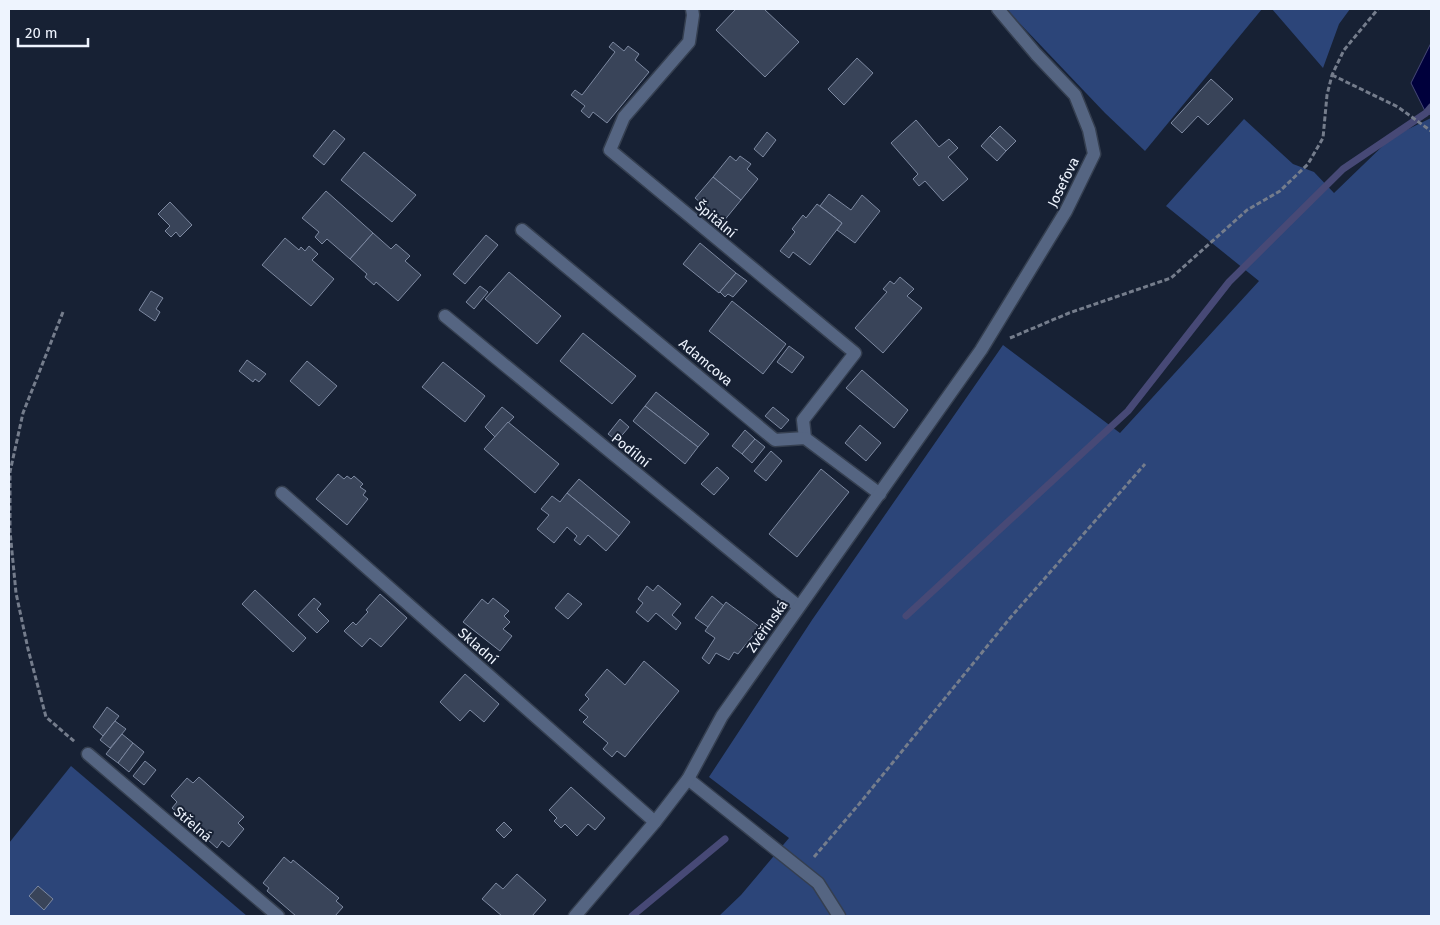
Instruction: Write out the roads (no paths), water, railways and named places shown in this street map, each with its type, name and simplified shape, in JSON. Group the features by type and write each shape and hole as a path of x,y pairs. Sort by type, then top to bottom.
{"street":[{"name":"Špitální","path":"692,9 694,15 690,42 624,117 610,150 855,353 803,420 805,438"},
{"name":"Josefova","path":"981,350 1066,211 1094,154 1089,130 1075,95 1036,54 998,9"},
{"name":"Adamcova","path":"522,230 775,440 805,438"},
{"name":"Podílní","path":"445,316 798,606"},
{"name":"Zvěřinská","path":"575,916 655,822 688,779 722,716 798,606 880,494 981,350"},
{"path":"805,438 880,494"},
{"name":"Skladní","path":"282,493 655,822"},
{"name":"Střelná","path":"88,754 278,916"},
{"path":"688,779 818,883 838,916"}],"waterway":[{"path":"906,616 1128,411 1229,282 1343,169 1426,113 1431,107"},
{"path":"632,916 725,839"}]}
